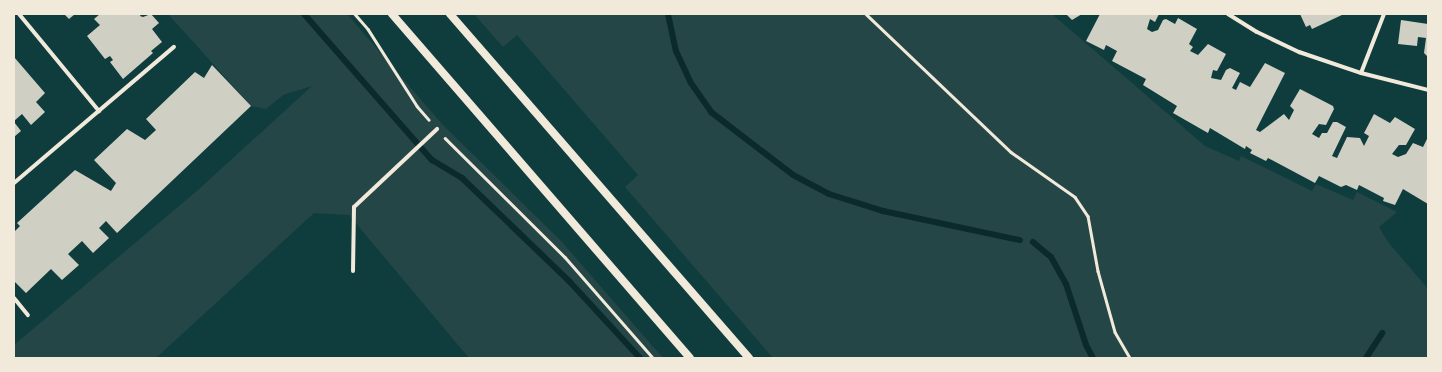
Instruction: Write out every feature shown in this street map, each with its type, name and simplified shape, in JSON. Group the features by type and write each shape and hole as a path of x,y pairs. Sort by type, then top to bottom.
{"main road":[{"path":"392,14 690,358"},
{"path":"450,14 749,358"}],"street":[{"path":"19,14 99,111"},
{"path":"1228,14 1257,32 1299,52 1360,73 1428,90"},
{"path":"1360,73 1384,14"},
{"path":"14,183 174,47"},
{"path":"353,271 354,207 437,129"},
{"path":"14,298 28,314"}],"path":[{"path":"355,14 368,29 417,106 437,129 565,257 653,358"},
{"path":"866,14 1011,152 1075,196 1088,216 1098,271 1115,332 1130,358"}],"shaded area":[{"path":"168,14 347,14 442,124 561,241 663,358 469,358 349,215 314,213 156,358 14,358 14,345 198,190 312,86 283,95 266,109 251,106"},
{"path":"474,14 1052,14 1205,146 1239,161 1241,156 1312,191 1316,184 1353,200 1357,192 1397,212 1379,227 1388,242 1428,289 1428,358 773,358 625,187 638,175 517,35 503,47"}],"building":[{"path":"64,14 75,14 69,19"},
{"path":"100,14 141,14 140,16 143,17 151,14 159,23 152,29 162,42 151,51 153,53 123,79 110,62 113,60 110,56 105,59 87,36 100,25 94,19"},
{"path":"1066,14 1082,14 1072,20"},
{"path":"1100,14 1159,14 1155,22 1150,19 1147,29 1152,32 1158,30 1163,20 1166,19 1175,24 1178,18 1197,29 1189,44 1193,47 1190,51 1198,55 1208,44 1226,54 1217,71 1213,70 1211,78 1221,80 1226,70 1230,68 1240,73 1232,88 1236,90 1240,82 1250,87 1265,63 1285,73 1256,130 1260,132 1284,114 1289,120 1294,110 1290,106 1300,89 1333,106 1334,109 1326,125 1319,124 1312,134 1319,138 1322,133 1327,133 1333,122 1337,122 1346,127 1332,156 1337,158 1347,137 1360,138 1364,146 1369,136 1364,133 1374,114 1390,123 1395,117 1415,129 1406,145 1399,145 1392,154 1398,157 1406,154 1413,143 1423,147 1428,137 1428,204 1403,189 1395,205 1383,201 1384,198 1359,185 1357,190 1346,185 1341,187 1319,176 1315,183 1268,158 1266,161 1250,153 1252,150 1246,146 1245,149 1210,128 1208,133 1173,113 1177,106 1143,85 1146,79 1112,61 1117,51 1106,45 1104,50 1086,41"},
{"path":"1300,14 1344,14 1312,29 1310,25 1306,27"},
{"path":"1401,20 1428,24 1428,57 1424,53 1426,38 1418,37 1417,46 1398,44"},
{"path":"14,57 45,93 36,102 45,112 31,125 22,114 14,121"},
{"path":"212,65 251,106 117,233 106,221 99,228 109,238 93,253 82,241 68,254 79,265 62,280 51,269 26,293 14,281 14,232 20,226 17,223 75,170 111,191 116,183 94,160 127,129 145,140 156,130 146,119 195,72 204,78"},
{"path":"14,122 21,131 14,137"}],"waterway":[{"path":"304,14 432,160 462,178 569,281 640,358"},
{"path":"668,14 676,51 691,83 711,112 793,175 829,194 883,211 1020,240"},
{"path":"1033,242 1051,257 1066,284 1086,345 1093,358"},
{"path":"1366,358 1382,333"}]}
